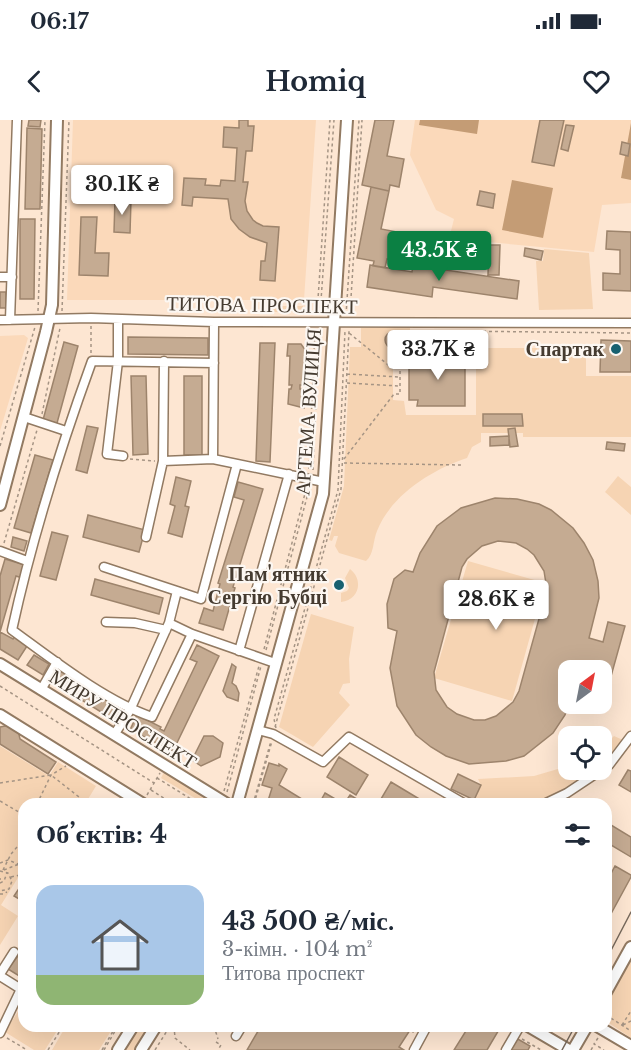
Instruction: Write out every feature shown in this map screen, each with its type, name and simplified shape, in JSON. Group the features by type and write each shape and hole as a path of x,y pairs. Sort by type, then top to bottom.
{"main road":[{"path":"0,505 50,319 57,120"},
{"name":"АРТЕМА ВУЛИЦЯ","path":"239,798 323,494 347,120"},
{"name":"МИРУ ПРОСПЕКТ","path":"0,664 218,798"},
{"path":"0,715 132,798"},
{"path":"612,981 631,947"},
{"path":"118,1050 129,1032"},
{"path":"141,1050 152,1032"},
{"path":"539,1032 571,1050 583,1032"},
{"path":"607,1032 631,1046"}],"street":[{"path":"10,320 17,120"},
{"path":"0,277 12,277"},
{"name":"ТИТОВА ПРОСПЕКТ","path":"0,320 91,318 318,322 631,323"},
{"path":"118,319 118,361 107,454 123,456"},
{"path":"213,459 214,321"},
{"path":"192,634 152,717 130,710 12,630 27,561 66,431 92,361 214,363"},
{"path":"146,537 163,461 164,361"},
{"path":"24,417 66,431"},
{"path":"163,461 213,459 324,482"},
{"path":"104,567 201,599 237,464"},
{"path":"239,651 289,474"},
{"path":"0,551 27,561"},
{"path":"114,735 130,710 168,627 177,591"},
{"path":"106,622 168,627 275,663"},
{"path":"41,690 57,662"},
{"path":"258,730 273,734 323,762 349,737 455,798"},
{"path":"556,798 609,765 631,736"},
{"path":"14,952 0,975 18,987"},
{"path":"0,1034 18,998"},
{"path":"236,1036 238,1032"},
{"path":"414,1050 424,1032"},
{"path":"506,1050 516,1032"}],"path":[{"path":"0,446 37,319 45,120"},
{"path":"225,798 311,479 318,322 332,120"},
{"path":"91,318 92,361"},
{"path":"423,331 400,368 400,394 394,394 343,462 461,465"},
{"path":"446,331 631,333"},
{"path":"349,332 392,368 400,368"},
{"path":"347,374 400,377"},
{"path":"346,383 400,386"},
{"path":"123,456 123,459 163,461"},
{"path":"0,686 154,783"},
{"path":"0,783 51,775 68,765"},
{"path":"145,798 164,765"},
{"path":"40,798 51,775"},
{"path":"51,775 80,798"},
{"path":"157,778 189,798"},
{"path":"150,789 164,798"},
{"path":"0,801 18,812"},
{"path":"1,871 18,847"},
{"path":"0,863 8,860 18,864"},
{"path":"1,871 18,864"},
{"path":"0,893 11,886 11,877 7,872 1,871"},
{"path":"7,872 1,880 11,886"},
{"path":"11,877 18,875"},
{"path":"622,1025 631,1011"},
{"path":"612,1019 631,1030"},
{"path":"622,1025 631,1021"},
{"path":"48,1050 59,1032"},
{"path":"103,1050 112,1032"},
{"path":"103,1050 114,1032"},
{"path":"155,1050 166,1032"},
{"path":"174,1032 175,1038 190,1050"},
{"path":"215,1032 221,1045 218,1050"},
{"path":"591,1050 598,1032"},
{"path":"0,1034 27,1050"},
{"path":"594,1044 604,1050"}],"shaded area":[{"path":"73,120 316,120 304,300 67,300"},
{"path":"415,120 631,120 631,203 602,205 594,252 488,242 485,255 447,247 454,219 436,210 410,155"},
{"path":"420,120 479,120 477,134 419,125"},
{"path":"631,123 631,180 621,178"},
{"path":"512,180 553,188 543,238 502,230"},
{"path":"544,249 589,253 593,309 539,310 536,261 543,261"},
{"path":"270,306 303,306 303,312 270,312"},
{"path":"410,327 410,349 393,356 393,400 404,401 406,415 476,415 476,348 586,348 586,376 631,376 631,437 523,437 523,433 481,433 481,442 472,447 467,458 427,476 392,506 383,518 372,551 366,561 339,553 335,546 338,536 334,536 332,541 329,540 344,486 350,347 361,347 361,328"},
{"path":"24,335 28,338 0,431 0,336"},
{"path":"618,476 631,487 631,515 605,492"},
{"path":"468,561 545,583 512,701 434,678"},
{"path":"350,569 357,579 358,589 352,598 341,602 341,593 349,588 345,578"},
{"path":"311,614 354,627 349,659 350,683 343,684 339,693 350,705 313,747 279,727"},
{"path":"614,736 623,740 612,752"},
{"path":"0,746 49,776 58,762 96,786 89,798 18,798 18,878 1,905 18,916 0,945"},
{"path":"558,769 558,780 581,780 546,798 475,798 481,785 478,779 534,776"},
{"path":"164,772 206,798 195,798 161,778"},
{"path":"631,960 631,1038 612,1025 612,993"},
{"path":"18,1011 18,1032 56,1032 45,1050 34,1050 5,1032"},
{"path":"62,1032 110,1032 99,1050 52,1050"},
{"path":"136,1032 146,1032 136,1050 125,1050"}],"building":[{"path":"29,120 41,120 40,127 28,126"},
{"path":"239,120 248,120 248,126 254,126 252,151 246,151 243,182 248,182 245,201 247,211 253,220 263,226 279,227 275,281 260,280 261,261 265,261 267,243 250,237 239,229 231,219 228,199 193,197 192,206 182,205 184,178 206,179 205,185 220,186 221,180 235,181 237,148 223,147 224,127 239,128"},
{"path":"375,120 394,120 387,156 404,159 399,187 390,185 389,191 362,185"},
{"path":"540,120 564,120 554,166 532,162"},
{"path":"566,125 574,126 568,151 561,149"},
{"path":"27,128 42,129 40,209 25,209"},
{"path":"622,142 630,144 628,156 620,154"},
{"path":"109,167 117,167 117,185 110,185"},
{"path":"371,187 389,191 381,229 397,232 391,260 387,259 385,268 373,266 374,261 357,258"},
{"path":"480,191 495,194 493,208 477,205"},
{"path":"115,199 131,200 130,233 114,232"},
{"path":"81,217 97,217 95,253 109,253 108,276 79,275"},
{"path":"20,219 35,219 34,299 20,299"},
{"path":"607,231 631,232 631,291 603,290 603,273 620,274 620,250 606,249"},
{"path":"452,236 486,243 484,253 450,246"},
{"path":"489,245 500,245 499,275 488,275"},
{"path":"525,248 543,251 541,260 524,256"},
{"path":"370,265 412,272 413,265 519,281 517,299 433,287 432,297 367,287"},
{"path":"0,292 6,292 6,308 0,308"},
{"path":"393,332 399,334 401,340 399,346 393,348 387,346 385,340 387,334"},
{"path":"128,337 208,338 208,355 128,354"},
{"name":"Спартак","path":"601,340 631,341 631,372 600,372"},
{"path":"64,342 78,346 57,423 43,420"},
{"path":"260,343 275,343 270,462 256,461"},
{"path":"288,344 301,344 306,351 305,385 300,385 300,389 305,389 304,408 288,404 289,389 292,385 289,385"},
{"path":"415,356 465,356 465,406 417,406 418,400 409,400 409,362 415,362"},
{"path":"131,376 146,376 148,454 133,455"},
{"path":"184,376 202,376 202,455 184,455"},
{"path":"483,414 522,414 523,426 483,426"},
{"path":"87,426 98,428 87,473 76,470"},
{"path":"515,428 518,446 510,447 508,429"},
{"path":"509,436 509,445 490,446 490,437"},
{"path":"607,442 625,444 624,451 606,449"},
{"path":"35,455 53,460 31,533 14,528"},
{"path":"176,477 191,481 185,506 189,507 182,537 168,533 175,506 170,504"},
{"path":"238,482 263,489 233,587 235,588 223,630 199,623 204,608 213,611 220,584 218,583 244,500 234,497"},
{"path":"495,498 517,499 539,504 551,510 573,528 593,560 599,598 589,638 603,642 608,622 625,626 612,673 612,660 558,660 558,714 565,714 553,733 524,756 506,761 469,764 446,756 416,735 397,706 390,668 397,631 388,628 387,604 394,579 405,570 413,572 420,553 437,526 461,508","holes":["498,541 516,543 534,555 544,571 547,590 519,691 513,702 496,716 485,720 474,720 457,714 447,707 436,690 434,672 462,567 467,559 482,546"]},
{"path":"88,515 145,530 139,552 83,537"},
{"path":"52,532 68,536 56,580 40,576"},
{"path":"13,537 27,541 24,551 11,547"},
{"path":"5,559 25,565 22,578 16,576 0,632 0,576"},
{"path":"95,579 163,598 159,614 91,595"},
{"path":"0,632 13,639 15,635 29,643 18,660 0,649"},
{"path":"197,645 219,656 173,751 130,730 137,715 161,727 160,729 164,731 197,662 190,659"},
{"path":"34,655 49,664 43,675 27,665"},
{"path":"232,664 236,667 232,683 239,693 238,701 227,697 223,691"},
{"path":"61,671 122,708 114,720 54,683"},
{"path":"10,725 18,730 20,739 56,762 48,774 0,744 0,727"},
{"path":"204,736 213,736 223,743 220,757 201,766 192,760"},
{"path":"339,757 368,775 356,795 327,777"},
{"path":"269,763 279,766 279,764 287,769 279,785 300,798 269,798 272,788 262,785"},
{"path":"628,770 631,771 631,792 619,785"},
{"path":"458,774 481,785 475,798 470,798 451,789"},
{"path":"391,782 418,798 382,798"},
{"path":"325,793 334,798 322,798"},
{"path":"612,826 631,837 631,857 612,846"},
{"path":"615,866 631,877 612,912 612,872"},
{"path":"18,956 18,975 8,969"},
{"path":"258,1032 409,1032 399,1047 404,1050 247,1050"},
{"path":"465,1032 498,1032 487,1050 454,1050"},
{"path":"516,1038 530,1046 528,1050 509,1050"}],"tram line":[{"path":"612,948 631,912"},
{"path":"562,1050 572,1032"}],"place":[{"name":"Спартак","path":"616,349"},
{"name":"Пам'ятник Сергію Бубці","path":"339,585"}]}
